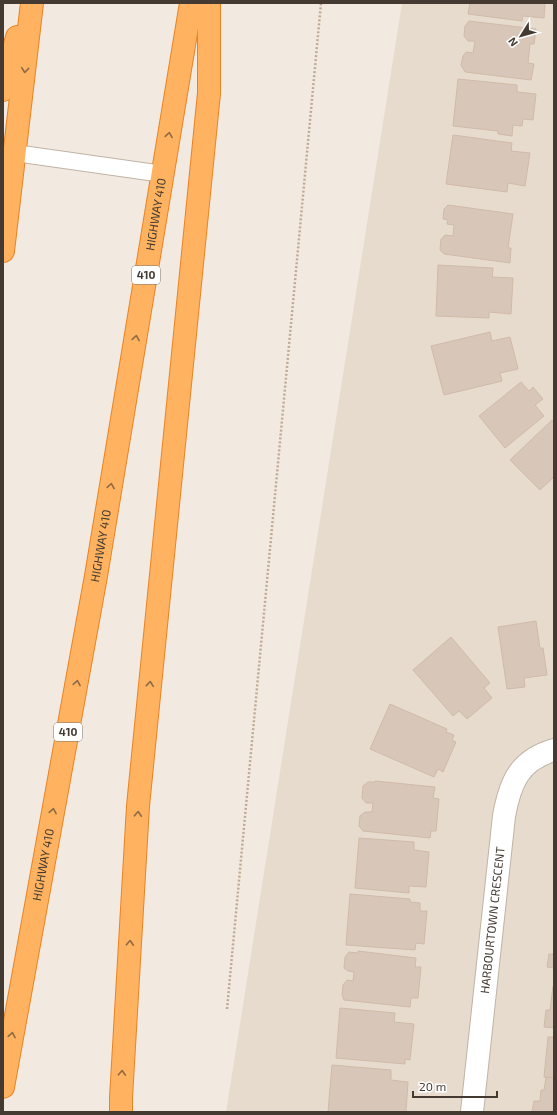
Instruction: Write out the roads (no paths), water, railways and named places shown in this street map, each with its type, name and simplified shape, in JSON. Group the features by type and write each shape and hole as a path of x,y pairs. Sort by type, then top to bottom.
{"highway":[{"path":"3,90 26,3"},
{"path":"3,251 32,3"},
{"name":"HIGHWAY 410","path":"3,1087 96,576 191,3"},
{"path":"121,1112 138,806 209,93 209,3"}],"street":[{"name":"HARBOURTOWN CRESCENT","path":"472,1112 507,796 515,778 529,762 543,753 554,750"}],"lane":[{"path":"15,153 163,174"}]}
